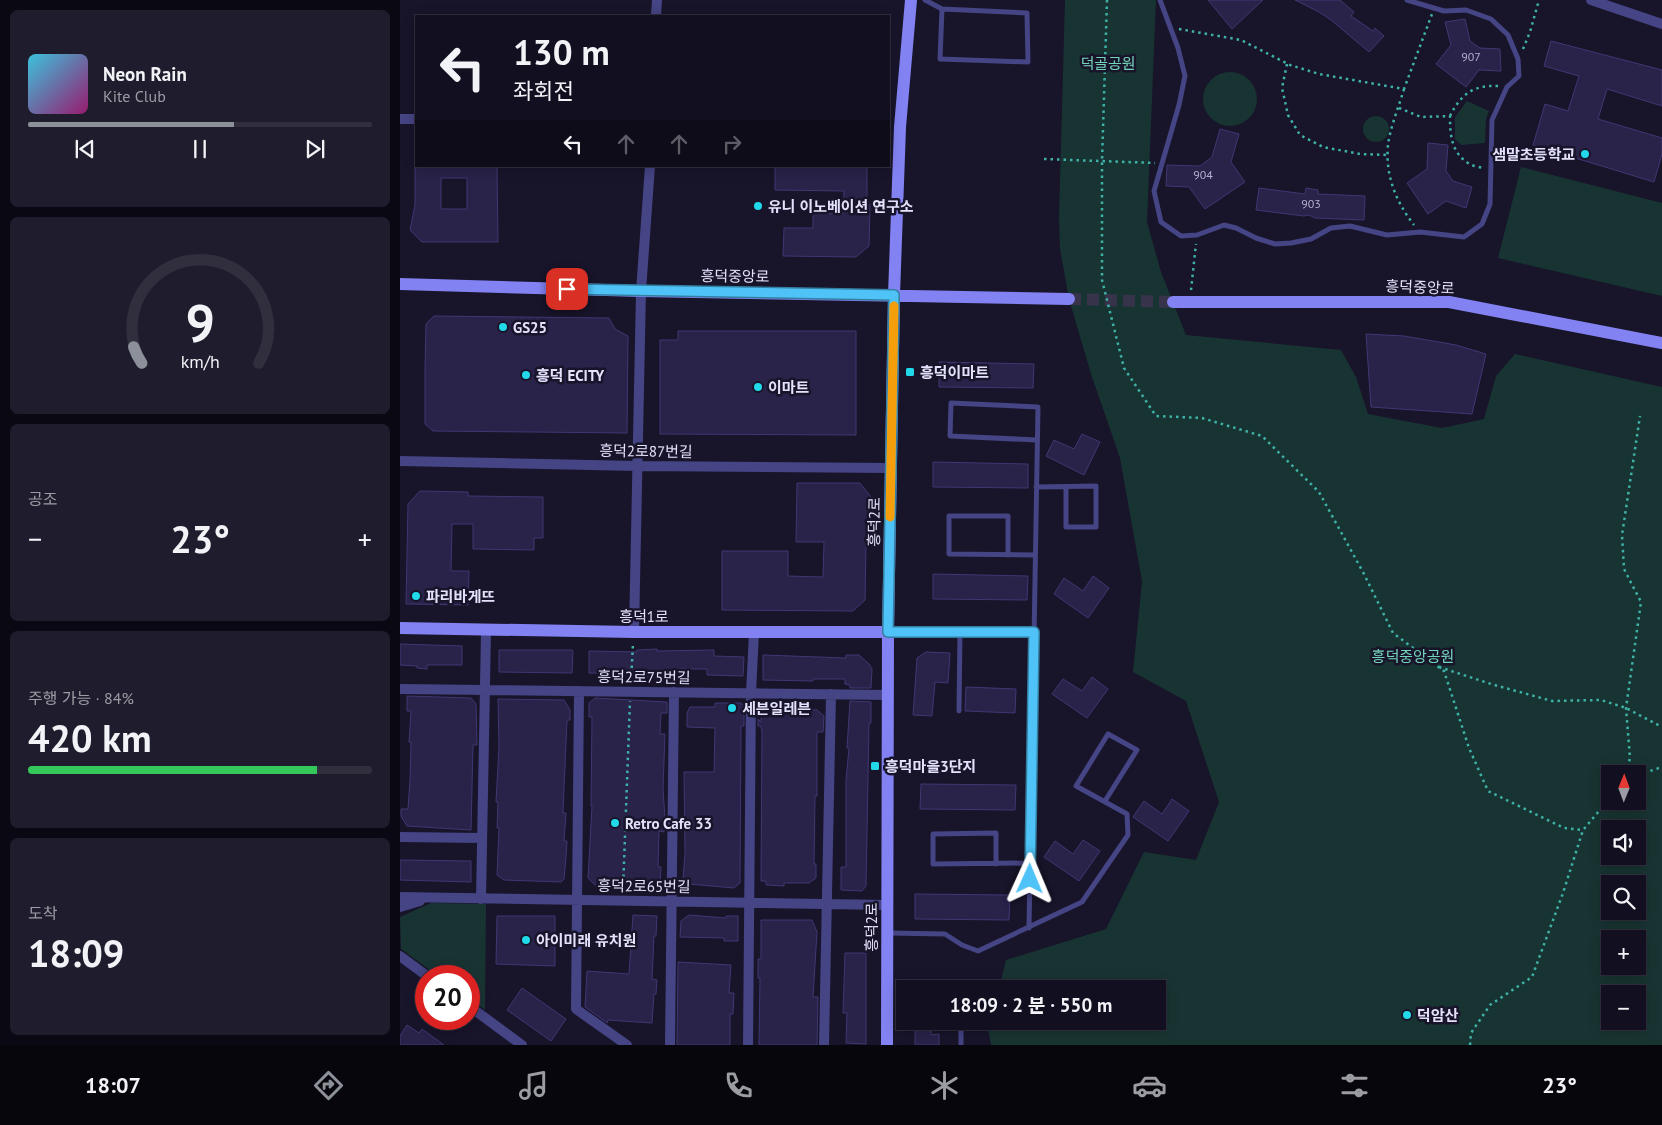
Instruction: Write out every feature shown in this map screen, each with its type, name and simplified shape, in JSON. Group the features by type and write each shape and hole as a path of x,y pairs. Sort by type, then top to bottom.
{"street":[{"path":"656,15 657,0"},
{"name":"흥덕2로","path":"887,1045 888,632 894,295 894,127 911,0"},
{"path":"1591,0 1662,24"},
{"path":"400,119 415,119"},
{"path":"634,632 641,291 650,167"},
{"name":"흥덕중앙로","path":"400,284 641,291 1069,299"},
{"name":"흥덕중앙로","path":"1173,302 1449,302 1662,343"},
{"name":"흥덕2로87번길","path":"400,461 637,466 891,468"},
{"name":"흥덕1로","path":"400,628 486,631 888,632"},
{"path":"481,899 486,631"},
{"path":"748,1045 754,632"},
{"name":"흥덕2로75번길","path":"400,689 888,695"},
{"path":"579,692 576,1009 627,1045"},
{"path":"670,1045 674,692"},
{"path":"824,1045 831,694"},
{"path":"400,837 482,838"},
{"name":"흥덕2로65번길","path":"400,898 887,905"},
{"path":"400,902 431,898"},
{"path":"400,907 431,898"},
{"path":"400,956 415,967"},
{"path":"480,1014 522,1045"}],"lane":[{"path":"925,0 942,9 1027,13 1028,62 940,59 942,9"},
{"path":"1160,0 1178,48 1184,76 1169,144 1161,163 1154,191 1161,222 1181,236 1197,236 1224,225 1275,244 1311,239 1331,228 1350,226 1387,235 1420,232 1464,237 1482,224 1490,204 1492,120 1507,87 1519,76 1518,59 1508,35 1491,19 1466,10 1444,11 1418,1 1407,0"},
{"path":"1029,928 1038,406 951,403 950,436 1037,440"},
{"path":"1036,487 1096,486 1096,527 1066,527 1066,487"},
{"path":"1008,554 1008,516 949,516 949,554 1008,554 1035,554"},
{"path":"888,632 1034,632"},
{"path":"959,710 960,632"},
{"path":"887,933 945,934 962,945 978,951 1082,902 1128,835 1127,814 1076,786 1108,734 1137,750 1105,801"},
{"path":"996,864 996,834 933,834 934,864 996,864 1030,863"},
{"path":"961,1045 962,1030"}],"path":[{"path":"1107,0 1102,161 1102,280 1124,368 1156,416 1202,418 1262,436 1319,492 1364,574 1393,633 1444,671 1469,748 1488,791 1564,828 1583,830"},
{"path":"1518,59 1530,32 1539,0"},
{"path":"1420,232 1406,214 1396,196 1389,173 1388,145 1404,89 1434,8"},
{"path":"1170,27 1241,40 1287,64 1319,74 1404,89"},
{"path":"1287,64 1282,88 1288,115 1300,135 1323,147 1360,154 1389,156"},
{"path":"1491,170 1468,164 1457,152 1450,137 1450,116 1457,103 1466,93 1486,86 1507,87"},
{"path":"1399,108 1422,117 1450,116"},
{"path":"1044,159 1161,163"},
{"path":"1190,302 1197,236"},
{"path":"1628,765 1630,758 1626,708 1641,602 1624,569 1622,535 1640,416"},
{"path":"623,901 630,692 634,632"},
{"path":"1436,666 1552,701 1601,700 1626,708 1662,727"},
{"path":"1646,772 1662,767"},
{"path":"1470,1045 1471,1033 1490,1005 1532,977 1563,893 1583,830 1601,809"}],"green space":[{"name":"흥덕중앙공원","path":"1065,0 1156,0 1147,222 1161,272 1186,335 1341,350 1356,377 1368,414 1442,428 1484,419 1496,376 1515,354 1662,387 1662,1045 991,1045 988,1030 1166,1030 1166,980 1001,980 1006,960 1106,929 1144,852 1196,860 1219,802 1186,701 1133,672 1142,581 1120,458 1091,374 1069,299 1060,249 1059,218"},
{"path":"1230,72 1240,74 1249,80 1255,89 1257,99 1255,109 1249,118 1240,124 1230,126 1220,124 1211,118 1205,109 1203,99 1205,89 1211,80 1220,74"},
{"path":"1467,101 1489,111 1486,119 1485,143 1461,145 1455,139 1455,117"},
{"path":"1376,116 1385,120 1389,129 1385,138 1376,142 1367,138 1363,129 1367,120"},
{"path":"1521,167 1662,203 1662,296 1498,258"},
{"path":"431,903 486,904 485,1010 480,1006 480,965 423,965 401,949 400,917"}],"building":[{"path":"1208,0 1263,0 1232,29"},
{"path":"1295,0 1340,0 1354,12 1351,16 1373,31 1375,28 1384,36 1369,52 1331,20"},
{"path":"1465,19 1470,41 1480,48 1500,49 1501,71 1479,70 1466,87 1436,64 1451,45 1445,22"},
{"path":"1551,41 1662,70 1662,106 1607,89 1598,119 1662,138 1662,154 1654,182 1533,145 1545,104 1568,111 1579,76 1544,66"},
{"path":"1220,129 1239,134 1231,162 1245,182 1205,209 1189,187 1166,186 1167,165 1200,166 1212,157"},
{"path":"1428,143 1448,145 1446,171 1453,181 1472,187 1466,208 1446,201 1428,214 1407,183 1427,169"},
{"path":"415,167 497,167 498,242 422,242 410,230 415,205","holes":["441,178 467,178 467,209 441,209"]},
{"path":"775,167 867,167 867,204 870,204 869,246 856,257 783,256 784,228 813,228 813,213 843,214 844,191 775,190"},
{"path":"1259,188 1305,194 1306,188 1318,190 1318,194 1365,196 1364,220 1315,218 1309,215 1256,210"},
{"name":"흥덕 ECITY","path":"434,316 609,318 615,329 628,336 627,433 433,431 425,424 425,369 426,324"},
{"name":"이마트","path":"678,331 856,331 856,435 660,434 660,340 678,340"},
{"path":"1366,334 1404,336 1456,345 1486,354 1472,414 1371,407"},
{"path":"939,362 1034,364 1033,388 939,387"},
{"path":"1082,434 1100,442 1084,475 1046,456 1054,440 1074,449"},
{"path":"933,462 1028,464 1028,488 933,487"},
{"path":"797,483 860,483 871,497 871,543 866,543 865,600 853,611 722,610 722,551 788,551 788,576 823,577 824,542 796,542"},
{"path":"420,491 468,492 468,496 543,497 543,538 534,538 534,550 473,549 473,524 452,524 451,571 469,571 468,605 406,604 408,504"},
{"path":"933,574 1028,576 1027,600 933,599"},
{"path":"1093,576 1109,588 1088,618 1054,594 1064,578 1083,591"},
{"path":"400,644 462,646 462,665 427,665 427,669 417,668 417,666 400,665"},
{"path":"657,649 657,651 714,650 714,656 744,657 743,676 707,675 707,669 679,669 679,677 638,678 638,676 589,673 589,651 637,652 637,650"},
{"path":"499,650 572,650 572,673 499,672"},
{"path":"926,652 950,653 948,683 935,682 932,716 913,715 917,658"},
{"path":"763,655 846,658 846,655 859,655 872,669 871,688 850,688 850,685 845,684 845,679 813,679 813,681 763,680"},
{"path":"1092,677 1108,689 1087,718 1052,694 1063,679 1082,691"},
{"path":"966,687 1016,689 1015,713 965,711"},
{"path":"407,696 471,698 476,704 477,745 473,745 471,830 407,826 401,816 401,809 408,809 410,780 411,742 409,742 411,711 407,711"},
{"path":"595,698 667,702 667,713 661,713 660,734 665,734 663,789 665,818 664,832 659,831 658,867 661,867 660,885 618,883 618,886 595,885 588,878 592,806 592,717 589,717 589,703"},
{"path":"498,699 564,700 570,710 570,720 567,720 563,813 566,813 564,841 567,841 564,879 561,882 504,880 497,875 499,828 497,828 498,802 496,802 499,747"},
{"path":"850,701 871,702 866,886 862,891 841,890 841,867 846,867 846,780"},
{"path":"715,703 741,703 744,706 744,726 741,726 740,883 734,888 689,884 683,879 685,853 684,772 714,772 715,728 687,727 687,713 690,707 715,707"},
{"path":"761,709 817,710 824,716 823,732 817,732 814,864 816,864 816,878 809,883 784,883 784,886 766,885 766,881 761,881 762,732 761,726 758,726 758,719 761,722"},
{"path":"921,784 1016,785 1015,810 920,809"},
{"path":"1172,799 1189,811 1168,841 1133,817 1144,801 1162,814"},
{"path":"1083,840 1100,851 1079,881 1044,857 1055,841 1073,854"},
{"path":"400,860 471,861 471,882 400,880"},
{"path":"915,894 1010,895 1009,920 915,919"},
{"path":"633,915 657,916 652,979 657,980 652,1023 608,1020 607,1023 585,1007 587,971 629,974"},
{"path":"689,915 726,918 726,916 738,916 738,941 724,941 724,938 680,937 681,921"},
{"name":"아이미래 유치원","path":"497,916 555,916 555,966 496,964"},
{"path":"761,920 812,920 817,932 813,997 818,997 817,1045 759,1045 760,978 758,978 758,959 761,959"},
{"path":"845,953 866,953 866,1044 846,1043 847,1013 843,1013"},
{"path":"678,962 731,965 729,993 734,993 733,1014 730,1014 730,1045 677,1045"},
{"path":"522,988 566,1019 551,1041 507,1010"},
{"path":"407,1025 419,1033 423,1030 444,1045 400,1045 400,1036"},
{"path":"915,1030 931,1030 931,1035 939,1034 939,1045 915,1045"}],"tunnel":[{"path":"1069,299 1173,302"}],"slow traffic":[{"path":"890,517 894,306"}],"place":[{"name":"샘말초등학교","path":"1585,154"},
{"name":"유니 이노베이션 연구소","path":"758,206"},
{"name":"GS25","path":"503,327"},
{"name":"흥덕이마트","path":"910,372"},
{"name":"흥덕 ECITY","path":"526,375"},
{"name":"이마트","path":"758,387"},
{"name":"파리바게뜨","path":"416,596"},
{"name":"세븐일레븐","path":"732,708"},
{"name":"흥덕마을3단지","path":"875,766"},
{"name":"Retro Cafe 33","path":"615,823"},
{"name":"아이미래 유치원","path":"526,940"},
{"name":"덕암산","path":"1407,1015"}],"route":[{"path":"567,289 894,295 888,632 1034,632 1030,879"}],"park label":[{"name":"덕골공원","path":"1108,63"}]}
